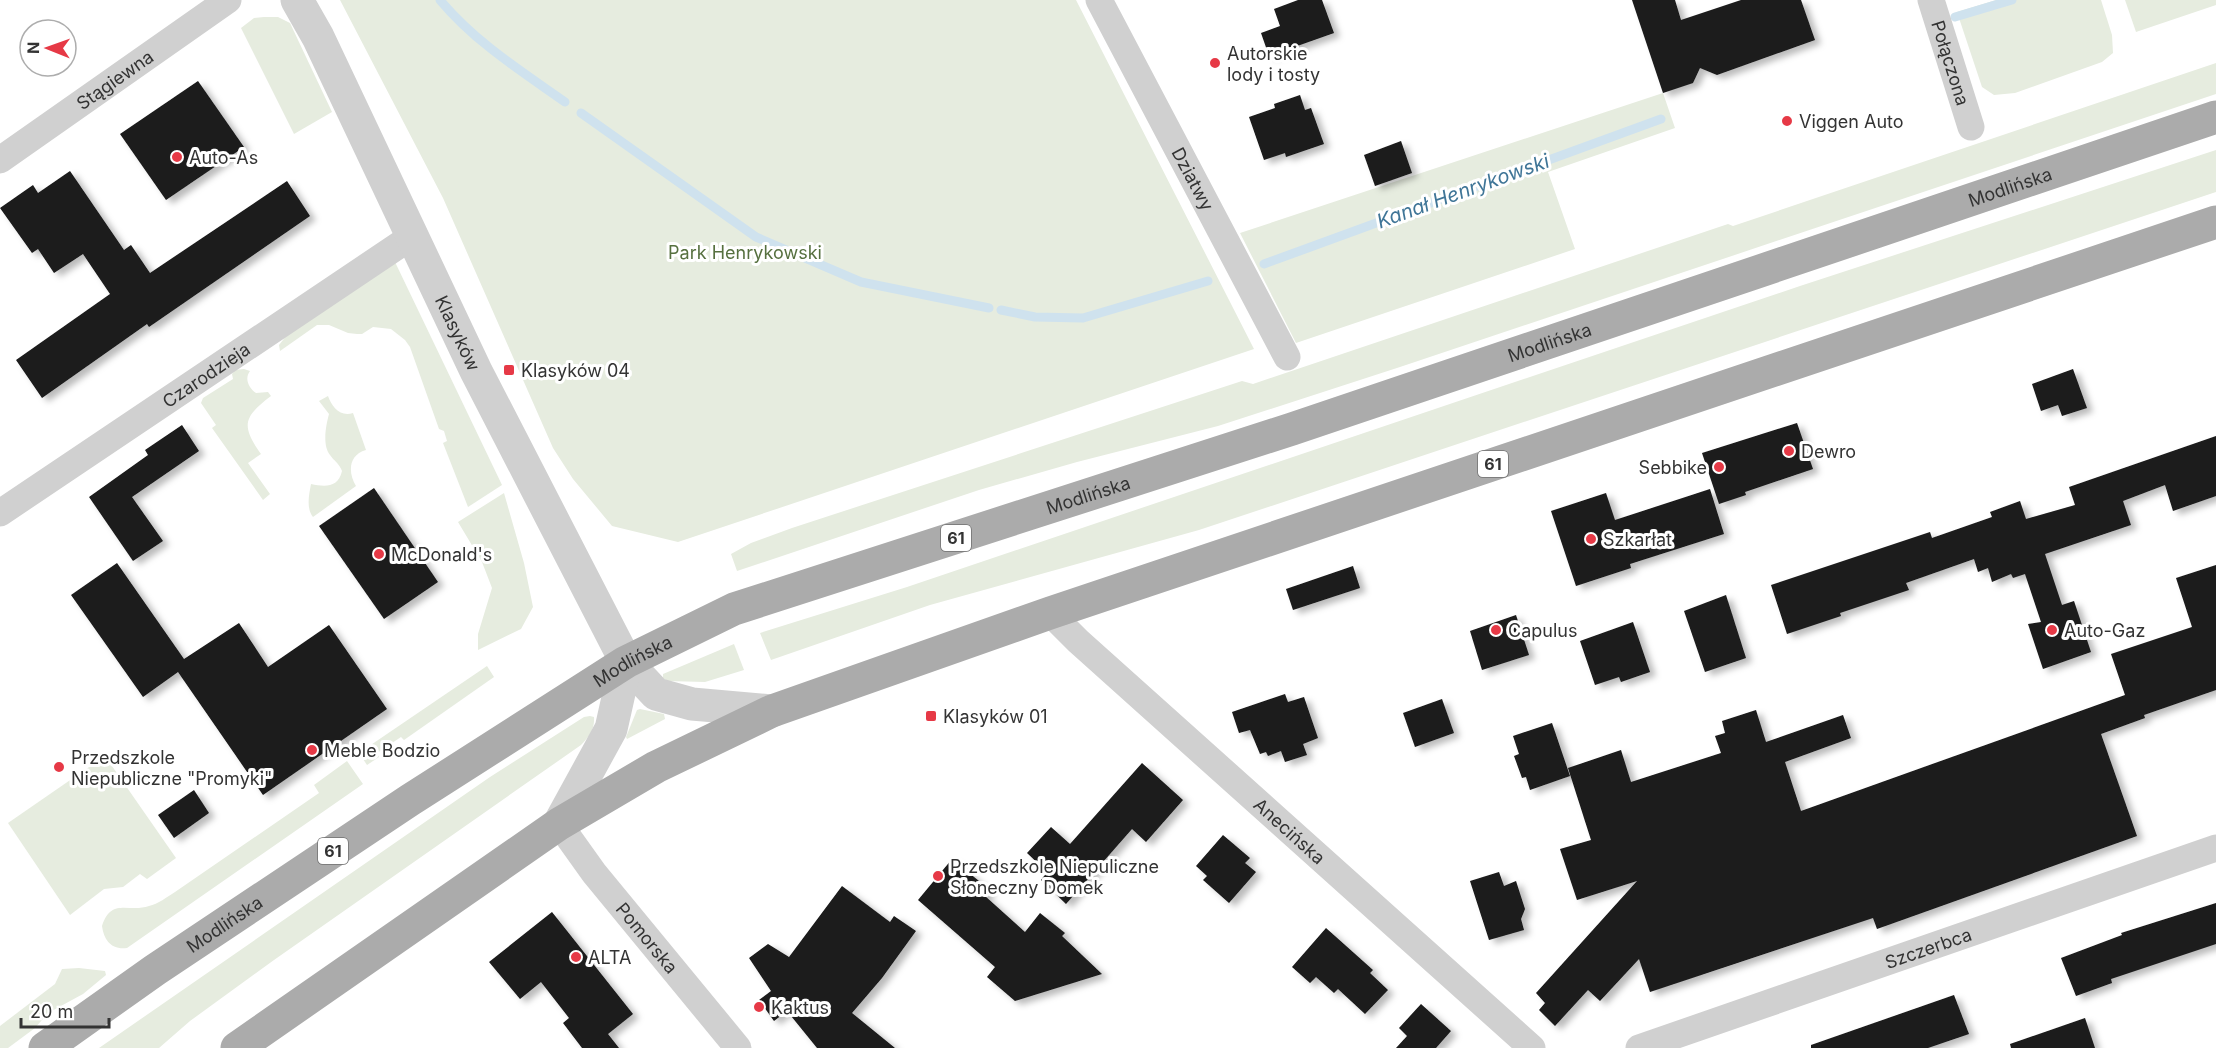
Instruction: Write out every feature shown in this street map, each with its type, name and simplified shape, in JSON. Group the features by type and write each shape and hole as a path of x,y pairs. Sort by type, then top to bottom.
{"main road":[{"name":"Modlińska","path":"45,1048 154,970 410,800 627,662 734,609 1292,429 2216,117"},
{"name":"61","path":"237,1048 559,824 656,767 772,711 1050,613 2216,222"}],"street":[{"name":"Stągiewna","path":"0,160 228,0"},
{"name":"Klasyków","path":"297,0 318,38 481,382 627,662 656,694 692,704 772,711"},
{"name":"Połączona","path":"1931,0 1971,127"},
{"name":"Dziatwy","path":"1110,3 1287,357"},
{"name":"Czarodzieja","path":"0,513 411,237"},
{"name":"Anecińska","path":"1050,613 1096,657 1532,1048"},
{"path":"559,824 610,729 627,662"},
{"name":"Pomorska","path":"559,824 594,873 738,1048"},
{"name":"Szczerbca","path":"1639,1048 2216,848"}],"green space":[{"name":"Park Henrykowski","path":"340,0 1076,0 1254,349 678,542 612,526 573,479 553,448 443,198"},
{"path":"1996,0 2101,0 2112,35 2113,53 2102,62 2015,93 1994,95 1982,87 1957,12"},
{"path":"2125,0 2216,0 2216,5 2136,32"},
{"path":"278,17 290,23 332,112 294,134 241,28 254,18"},
{"path":"2216,63 2216,94 1400,367 1218,426 979,490 737,571 731,554 751,543 792,528 1242,381 1253,384 1728,224 1733,226"},
{"path":"1663,93 1675,128 1548,172 1575,249 1296,343 1240,233"},
{"path":"2216,150 2216,192 1199,530 930,605 771,660 760,633 907,587 1800,286"},
{"path":"395,262 502,485 468,507 443,443 447,441 444,431 439,429 410,347 405,340 391,329 373,327 362,334 357,334 348,333 329,325 317,325 280,351 279,345 287,335"},
{"path":"235,370 250,371 247,380 253,391 268,392 271,396 255,410 248,422 250,436 261,454 248,463 270,494 263,500 212,428 216,425 201,403 203,398 233,379 232,374"},
{"path":"328,396 337,410 344,414 353,413 366,450 356,456 351,465 356,486 313,517 309,506 311,484 330,485 337,481 342,471 330,455 325,441 329,414 319,401"},
{"path":"504,493 524,563 533,607 521,629 478,650 478,634 492,588 482,562 458,522"},
{"path":"734,644 744,670 705,682 667,681 663,678 663,674"},
{"path":"487,666 494,677 404,740 401,737 377,753 379,757 367,765 359,753"},
{"path":"637,710 664,714 665,719 627,739"},
{"path":"584,717 594,717 592,729 581,745 274,960 190,1021 159,1048 99,1048 490,777"},
{"path":"105,756 176,858 147,879 140,874 123,887 104,889 70,915 8,823"},
{"path":"347,761 363,784 127,948 113,946 109,943 104,936 102,926 110,912 121,908 142,908 166,898 319,793 314,785"},
{"path":"62,969 105,971 106,975 83,994 48,1013 35,1028 8,1048 0,1048 0,1026 55,984"}],"building":[{"path":"1298,0 1322,0 1334,33 1269,56 1261,33 1280,26 1274,9"},
{"path":"1632,0 1675,0 1681,20 1741,0 1801,0 1815,40 1717,75 1700,68 1693,83 1663,93"},
{"path":"198,81 244,147 166,200 120,134"},
{"path":"1300,95 1305,110 1311,108 1324,144 1286,157 1285,153 1264,160 1249,117 1275,108 1274,104"},
{"path":"1401,141 1412,173 1375,186 1364,155"},
{"path":"70,171 124,250 131,245 150,273 287,181 310,216 149,327 147,324 42,398 16,360 110,294 83,254 54,273 38,249 32,253 0,208 33,185 38,193"},
{"path":"2073,369 2087,408 2062,416 2058,405 2041,411 2032,384"},
{"path":"1797,423 1813,469 1745,492 1746,495 1719,504 1702,453"},
{"path":"182,425 199,451 132,497 163,541 133,561 89,497 148,455 145,450"},
{"path":"2216,436 2216,496 2173,511 2165,485 2123,501 2131,525 2045,554 2062,605 2074,601 2091,652 2043,669 2028,624 2041,622 2025,574 2013,578 2011,574 1992,582 1988,568 1978,572 1974,559 1906,583 1909,590 1787,634 1771,585 1930,532 1932,538 1992,517 1990,512 2020,501 2026,519 2075,505 2069,487"},
{"name":"McDonald's","path":"374,488 438,582 384,619 319,526"},
{"path":"1710,489 1724,534 1630,564 1631,568 1576,586 1551,511 1606,493 1615,520"},
{"path":"117,563 184,659 239,623 268,667 329,625 387,709 263,795 178,672 143,697 71,595"},
{"path":"2216,565 2216,690 2144,715 2145,718 2101,734 2137,836 1877,929 1873,918 1650,992 1639,959 1600,1001 1588,990 1555,1026 1539,1010 1545,1003 1536,993 1637,881 1577,900 1560,849 1591,840 1568,768 1621,750 1631,782 1721,753 1715,736 1725,733 1722,721 1756,710 1766,742 1843,715 1851,738 1785,762 1801,811 2125,695 2111,654 2192,627 2176,578"},
{"path":"1353,566 1360,588 1293,610 1286,589"},
{"path":"1726,595 1746,658 1705,672 1684,611"},
{"path":"1516,615 1529,655 1482,670 1470,631"},
{"path":"1633,622 1650,672 1621,682 1619,677 1595,685 1580,641"},
{"path":"1285,694 1288,702 1304,697 1318,738 1303,744 1307,755 1285,762 1281,751 1268,756 1266,752 1260,754 1250,730 1239,733 1232,712"},
{"path":"1442,699 1454,733 1415,747 1403,713"},
{"path":"1552,723 1570,776 1530,790 1526,777 1522,778 1514,756 1519,754 1513,736"},
{"path":"1142,763 1183,800 1146,842 1132,829 1066,904 1041,880 1047,872 1027,853 1051,827 1070,844"},
{"path":"194,790 209,813 174,838 158,815"},
{"path":"1223,835 1250,858 1245,863 1256,872 1229,903 1203,880 1207,876 1196,866"},
{"path":"952,859 990,890 985,896 1025,932 1040,913 1065,933 1062,936 1102,974 1015,1001 987,977 995,967 918,900"},
{"path":"1499,872 1504,886 1516,881 1525,909 1521,919 1524,930 1489,940 1470,881"},
{"path":"842,886 890,922 894,916 916,931 882,978 852,1013 895,1048 817,1048 787,1011 774,1021 759,1000 771,991 749,958 768,944 789,957"},
{"path":"2216,903 2216,944 2111,979 2112,983 2076,996 2061,958 2122,935 2121,933"},
{"path":"552,912 633,1014 608,1034 619,1048 582,1048 563,1023 569,1018 541,982 520,999 489,962"},
{"path":"1326,928 1373,970 1370,973 1388,990 1365,1014 1338,989 1334,993 1316,977 1310,983 1292,967"},
{"path":"1954,995 1969,1034 1928,1048 1811,1048 1811,1045"},
{"path":"1421,1004 1451,1031 1436,1048 1396,1048 1407,1036 1399,1028"},
{"path":"2085,1018 2095,1048 2011,1048 2010,1044"}],"waterway":[{"name":"Kanał Henrykowski","path":"440,0 483,43 565,102"},
{"path":"1955,17 2012,0"},
{"name":"Kanał Henrykowski","path":"581,113 756,237 861,282 989,308"},
{"name":"Kanał Henrykowski","path":"1264,264 1661,119"},
{"name":"Kanał Henrykowski","path":"1001,310 1035,317 1083,318 1208,281"}],"place":[{"name":"Autorskie lody i tosty","path":"1215,63"},
{"name":"Viggen Auto","path":"1787,121"},
{"name":"Auto-As","path":"177,157"},
{"name":"Klasyków 04","path":"509,370"},
{"name":"Dewro","path":"1789,451"},
{"name":"Sebbike","path":"1719,467"},
{"name":"Szkarłat","path":"1591,539"},
{"name":"McDonald's","path":"379,554"},
{"name":"Capulus","path":"1496,630"},
{"name":"Auto-Gaz","path":"2052,630"},
{"name":"Klasyków 01","path":"931,716"},
{"name":"Meble Bodzio","path":"312,750"},
{"name":"Przedszkole Niepubliczne \"Promyki\"","path":"59,767"},
{"name":"Przedszkole Niepuliczne Słoneczny Domek","path":"938,876"},
{"name":"ALTA","path":"576,957"},
{"name":"Kaktus","path":"759,1007"}]}
